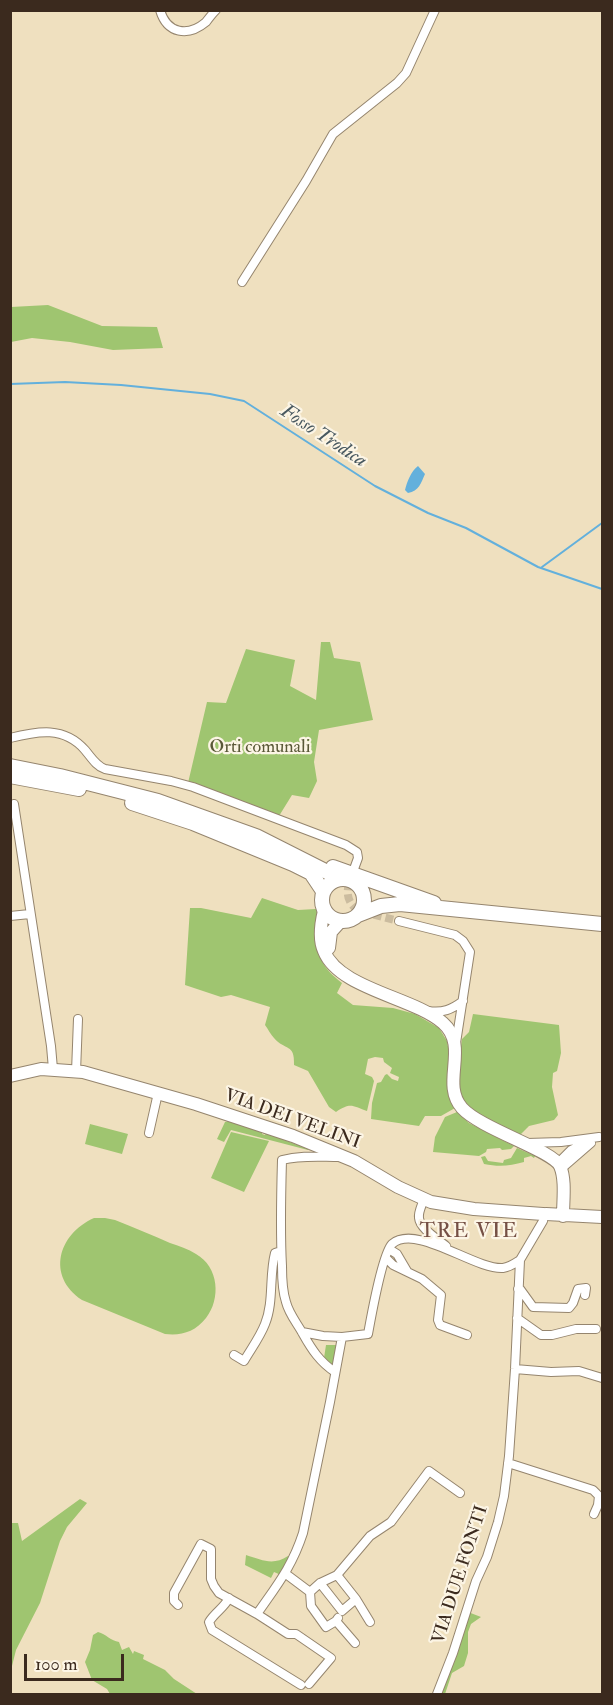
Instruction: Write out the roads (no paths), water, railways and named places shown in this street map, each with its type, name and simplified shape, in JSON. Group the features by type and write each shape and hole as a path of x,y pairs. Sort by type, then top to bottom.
{"main road":[{"path":"10,766 147,798 256,836 356,876 458,911"},
{"path":"10,776 114,798 178,818 300,867 311,873 323,891"},
{"path":"256,836 341,879 352,881 361,889 458,911"},
{"path":"341,879 328,885 323,891 322,904 328,916 340,922 390,904 603,924"},
{"path":"358,915 364,903 361,889"}],"street":[{"path":"160,10 162,18 175,31 186,31 206,22 216,10"},
{"path":"242,282 333,134 397,83 406,73 435,10"},
{"path":"10,738 26,734 64,733 79,743 97,764 105,769 193,787 346,844 357,852 358,858 354,869"},
{"path":"14,804 53,1069"},
{"path":"324,911 322,945 330,961 341,972 360,983 422,1010 442,1022 449,1029 455,1045"},
{"path":"10,916 30,914"},
{"path":"399,921 455,935 463,941 470,952 455,1045 453,1089 460,1106 469,1114 486,1126 553,1158 560,1166 563,1184 562,1216"},
{"path":"330,961 331,932 340,922"},
{"path":"422,1010 441,1012 450,1010 463,1001"},
{"path":"76,1072 78,1019"},
{"name":"VIA DEI VELINI","path":"10,1076 40,1069 53,1069 76,1072 158,1094 284,1132 363,1166 398,1188 431,1202 540,1219 562,1216 603,1217"},
{"path":"149,1133 158,1094"},
{"path":"522,1143 561,1142 601,1136"},
{"path":"560,1166 601,1136"},
{"path":"335,1372 324,1364 312,1350 294,1322 283,1292 282,1160 308,1156 345,1158"},
{"path":"424,1199 418,1216 419,1221 423,1227 456,1253"},
{"name":"VIA DUE FONTI","path":"437,1695 476,1581 487,1557 504,1496 515,1370 520,1260 540,1219"},
{"path":"302,1332 342,1338 368,1334 377,1288 393,1244 412,1238 498,1268 512,1265 520,1260"},
{"path":"234,1355 244,1361 266,1323 273,1261 275,1253 281,1251"},
{"path":"388,1254 397,1254 407,1272 422,1279 441,1295 438,1320 440,1325 467,1335"},
{"path":"518,1289 532,1307 568,1308 573,1303 578,1289 586,1288 585,1295"},
{"path":"516,1318 541,1335 552,1335 576,1329 596,1329"},
{"path":"257,1614 286,1574 303,1533 342,1338"},
{"path":"515,1370 579,1371 603,1378"},
{"path":"508,1463 593,1490 599,1496 594,1514"},
{"path":"310,1592 320,1583 337,1575 370,1536 391,1522 429,1470 460,1493"},
{"path":"178,1605 174,1601 174,1593 201,1544 212,1549 211,1579 219,1593 229,1598 257,1614 288,1634 296,1634 331,1658 305,1684 212,1630 209,1622 212,1616 225,1606 229,1598"},
{"path":"286,1574 310,1592 311,1606 326,1627 336,1621 342,1611 356,1599"},
{"path":"337,1575 370,1622"},
{"path":"320,1583 342,1611"},
{"path":"336,1621 355,1643"}],"water":[{"path":"418,466 425,474 417,488 408,493 405,490 407,484 411,474"}],"waterway":[{"name":"Fosso Trodica","path":"10,384 65,382 121,385 210,394 244,401 375,486 428,513 466,528 538,567 602,589"},
{"path":"542,567 602,523"}],"tunnel":[{"path":"353,871 349,882 348,898 354,907 359,911 399,921"}],"district":[{"name":"TRE VIE","path":"469,1232"}],"park label":[{"name":"Orti comunali","path":"260,748"}]}
